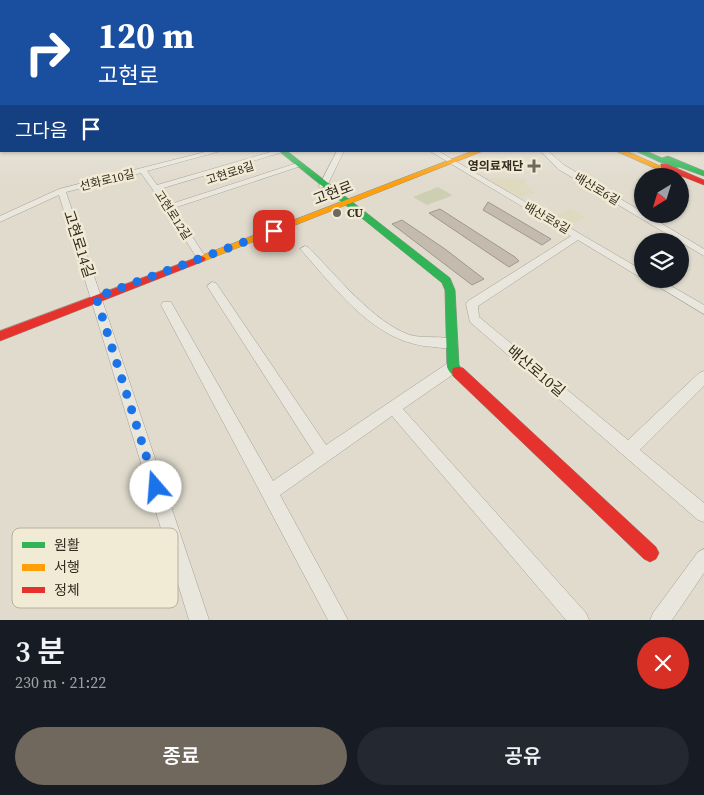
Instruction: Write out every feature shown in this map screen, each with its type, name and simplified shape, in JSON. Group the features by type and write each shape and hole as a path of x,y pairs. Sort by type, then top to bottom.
{"street":[{"name":"선화로10길","path":"0,220 62,191 144,172 214,152"},
{"name":"고현로8길","path":"155,188 279,152"},
{"name":"고현로8길","path":"283,152 323,186 446,281 450,290 453,367"},
{"path":"323,186 340,152"},
{"name":"배산로8길","path":"434,152 634,269"},
{"name":"고현로","path":"0,336 96,297 346,204 478,152"},
{"name":"배산로6길","path":"545,152 561,167 704,253"},
{"path":"621,152 660,168"},
{"path":"630,152 704,185"},
{"path":"642,152 704,175"},
{"path":"650,152 704,175"},
{"name":"고현로8길","path":"170,207 300,165"},
{"name":"고현로12길","path":"144,172 170,207 201,258"},
{"path":"689,179 704,185"},
{"name":"고현로14길","path":"62,191 170,528"},
{"name":"배산로10길","path":"578,236 472,304 474,319 704,514"},
{"path":"305,250 373,318 388,330 406,338 424,342 452,343"},
{"path":"212,286 324,456"},
{"path":"666,288 704,310"},
{"path":"167,306 338,620"},
{"path":"270,492 453,367 650,553"},
{"path":"629,450 704,377"},
{"path":"394,408 579,620"},
{"name":"고현로14길","path":"178,554 199,620"},
{"path":"660,620 704,558"}],"shaded area":[{"path":"486,178 525,179 526,185 535,193 519,197"},
{"path":"571,208 586,218 567,225 554,217"}],"green space":[{"path":"438,187 452,195 427,205 413,197"}],"building":[{"path":"488,202 551,239 542,245 483,210"},
{"path":"440,209 519,261 509,267 429,213"},
{"path":"402,220 445,249 484,279 472,285 392,224"}],"traffic: fast":[{"path":"283,152 446,281 450,290 453,367 458,372"},
{"path":"641,152 676,166"},
{"path":"665,158 704,174"}],"traffic: slow":[{"path":"201,259 477,152"},
{"path":"621,152 660,168"}],"traffic: jam":[{"path":"664,166 704,183"},
{"path":"0,336 201,259"},
{"path":"458,372 650,553"}],"place":[{"name":"영의료재단","path":"534,166"},
{"name":"CU","path":"337,213"}],"route":[{"path":"156,487 96,297 274,231"}]}
